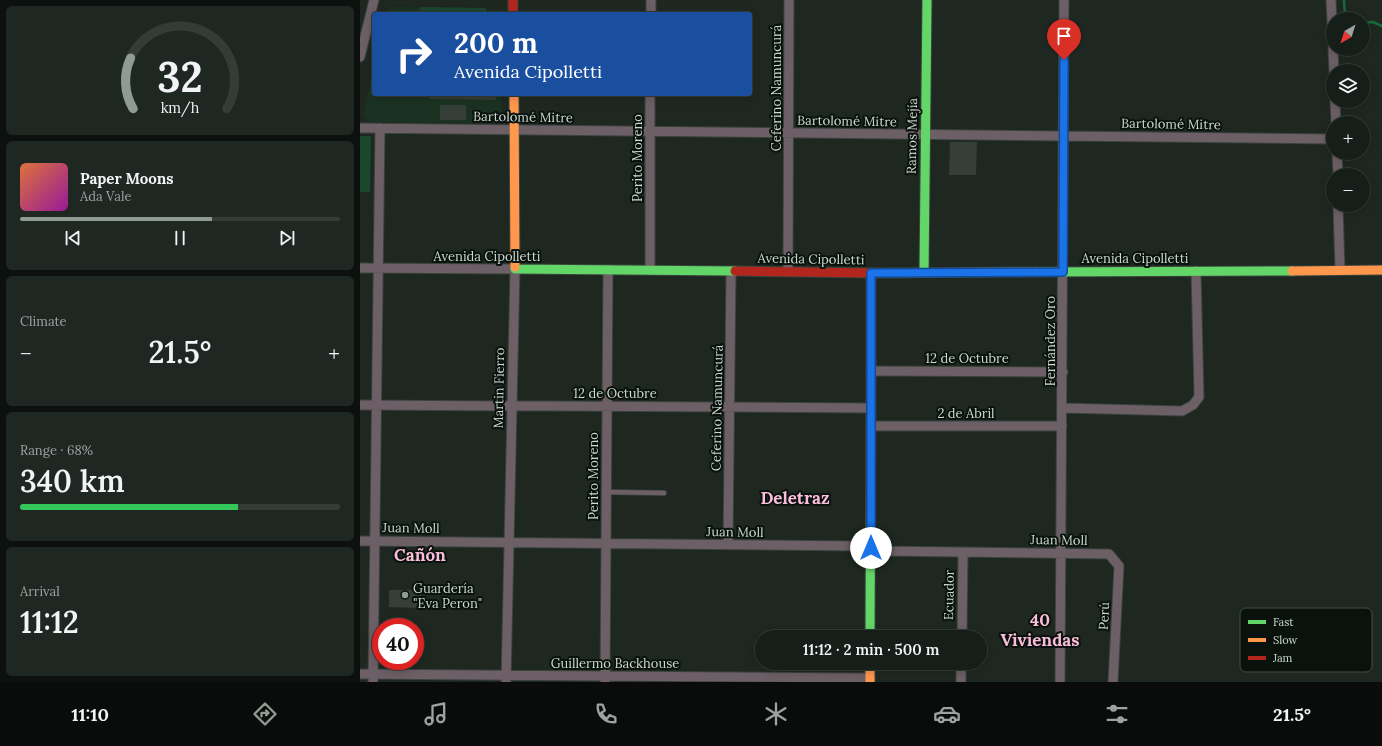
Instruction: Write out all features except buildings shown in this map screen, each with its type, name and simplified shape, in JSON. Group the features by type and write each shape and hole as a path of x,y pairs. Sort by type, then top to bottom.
{"street":[{"path":"360,57 374,0"},
{"path":"513,0 513,12"},
{"path":"651,0 651,12"},
{"name":"Ceferino Namuncurá","path":"788,271 790,0"},
{"name":"Ramos Mejía","path":"924,272 927,0"},
{"name":"Fernández Oro","path":"1060,682 1064,0"},
{"path":"1331,0 1332,12"},
{"name":"Martin Fierro","path":"506,679 515,269 514,96"},
{"name":"Perito Moreno","path":"650,96 650,270"},
{"name":"Bartolomé Mitre","path":"360,128 1326,139"},
{"path":"373,678 380,128"},
{"path":"1338,212 1340,270"},
{"name":"Avenida Cipolletti","path":"360,268 871,273 1382,270"},
{"name":"Perito Moreno","path":"605,679 608,270"},
{"name":"Ceferino Namuncurá","path":"728,545 731,271"},
{"path":"1062,408 1182,411 1193,405 1199,397 1196,271"},
{"path":"870,630 871,273"},
{"name":"12 de Octubre","path":"871,371 1063,372"},
{"name":"12 de Octubre","path":"360,405 871,408"},
{"name":"2 de Abril","path":"871,426 1062,426"},
{"name":"Juan Moll","path":"360,540 860,546 880,551 1109,554"},
{"name":"Ecuador","path":"962,630 963,553"},
{"name":"Perú","path":"1109,554 1119,566 1113,682"},
{"path":"961,670 961,682"},
{"name":"Guillermo Backhouse","path":"360,674 373,678 870,680"}],"lane":[{"path":"606,492 664,492"}],"shaded area":[{"path":"391,7 486,8 486,12 387,12"},
{"path":"372,74 372,96 502,96 501,118 497,123 368,122 363,115"}],"green space":[{"path":"420,7 486,8 486,12 419,12"},
{"path":"360,136 371,136 370,192 360,192"}],"waterway":[{"path":"1344,1 1345,12"},
{"path":"1370,22 1382,26"}],"traffic: fast":[{"path":"924,272 927,0"},
{"path":"515,267 515,269 735,271"},
{"path":"1036,272 1292,271"},
{"path":"870,630 871,376"}],"traffic: slow":[{"path":"514,96 515,267"},
{"path":"1292,271 1382,270"},
{"path":"876,273 1036,272"},
{"path":"871,273 871,376"},
{"path":"870,670 870,682"}],"traffic: jam":[{"path":"513,0 513,12"},
{"path":"735,271 876,273"}],"place":[{"name":"Guardería \"Eva Peron\"","path":"405,595"}],"district":[{"name":"Deletraz","path":"795,498"},
{"name":"Cañón","path":"420,555"},
{"name":"40 Viviendas","path":"1040,630"}],"route":[{"path":"871,548 871,273 1063,272 1064,60"}]}
